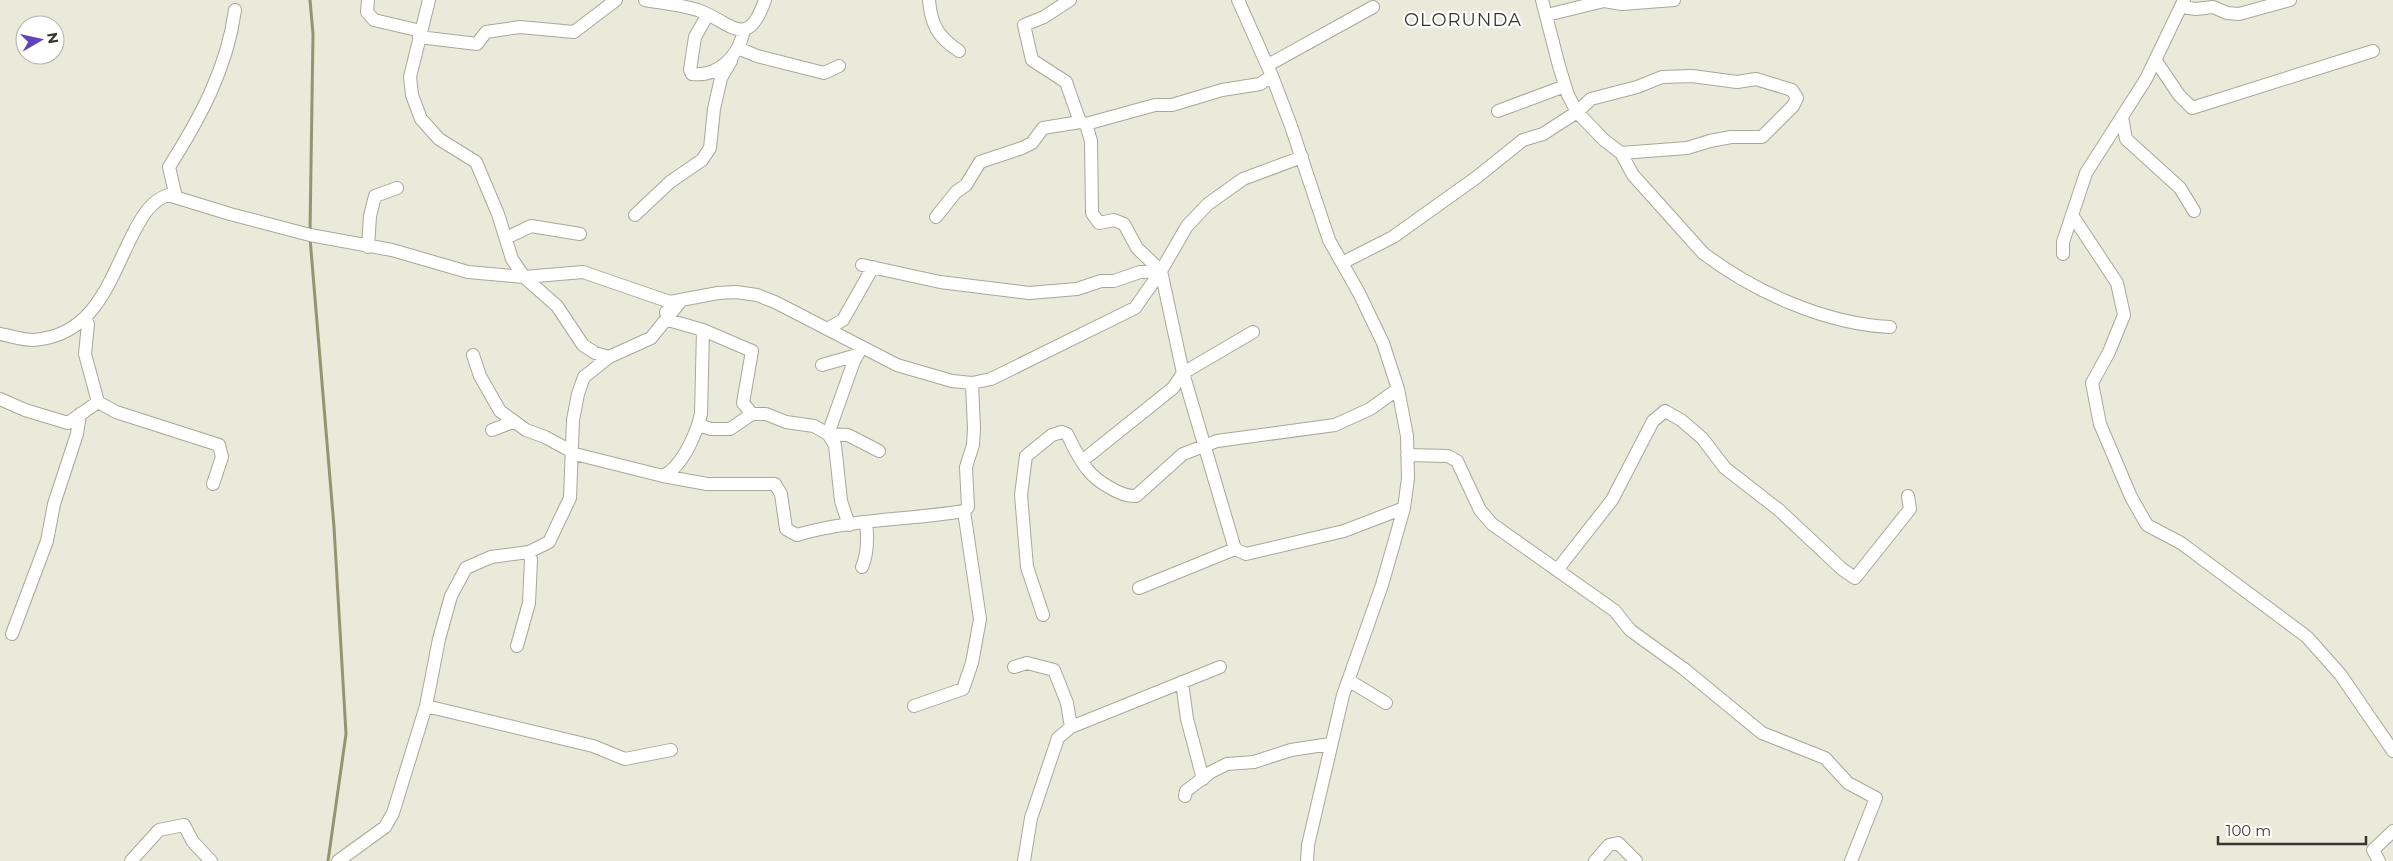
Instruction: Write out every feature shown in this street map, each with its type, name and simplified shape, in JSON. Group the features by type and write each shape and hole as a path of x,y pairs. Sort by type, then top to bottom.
{"street":[{"path":"368,0 367,12 374,20 420,34 477,44 486,32 520,27 574,32 616,0"},
{"path":"429,0 410,77 412,95 421,120 439,139 476,162 506,238 512,259 524,278 557,306 583,345 595,354 609,357"},
{"path":"644,0 698,10 728,26 744,30"},
{"path":"636,215 670,182 702,160 710,148 714,109 721,78 738,48 744,30 753,25 765,0"},
{"path":"929,0 930,17 936,28 946,42 959,51"},
{"path":"1070,0 1044,17 1024,25 1032,60 1066,82 1083,123 1090,141 1092,213 1099,223 1114,220 1124,224 1137,248 1161,271 1183,374 1206,446 1235,549"},
{"path":"1238,0 1270,71 1302,157 1328,240 1342,263 1383,343 1398,389 1406,436 1408,478 1404,508 1382,585 1348,680 1330,744 1308,845 1307,861"},
{"path":"1542,0 1565,86 1577,112 1604,140 1621,152 1633,175 1703,253 1716,263 1790,304 1832,317 1875,326 1890,327"},
{"path":"1547,15 1604,2 1622,4 1674,0"},
{"path":"2063,254 2063,242 2086,173 2156,61 2184,3 2196,10 2213,7 2227,13 2239,14 2290,0"},
{"path":"936,217 956,192 966,185 980,162 1022,148 1032,142 1043,128 1083,123 1156,105 1172,104 1222,90 1260,84 1270,71 1373,7"},
{"path":"176,197 169,167 205,108 231,37 234,10"},
{"path":"707,16 695,37 690,70 692,74 699,75 716,70 731,61"},
{"path":"738,48 757,56 824,73 839,66"},
{"path":"2156,61 2179,95 2192,108 2373,51"},
{"path":"1342,263 1393,237 1477,177 1523,140 1543,134 1577,112 1591,98 1637,87 1662,77 1692,76 1737,82 1756,79 1792,90 1797,98 1793,106 1762,137 1731,137 1688,148 1621,152"},
{"path":"1498,111 1565,86"},
{"path":"2122,117 2126,139 2180,188 2194,211"},
{"path":"0,334 33,340 54,336 85,319 102,300 143,216 161,198 168,196 230,214 368,247 392,250 468,272 524,278 583,272 670,302 680,302 718,293 736,292 757,295 827,329 860,351 925,374 972,383 991,379 1135,308 1161,271 1187,226 1208,204 1232,185 1302,157"},
{"path":"368,247 370,216 375,196 397,188"},
{"path":"2072,215 2117,282 2124,315 2109,352 2092,383 2100,424 2131,497 2146,525 2181,543 2307,637 2340,674 2393,751"},
{"path":"506,238 531,226 580,234"},
{"path":"827,329 843,320 868,266 955,284 1029,293 1077,289 1101,281 1114,281 1140,272 1161,271"},
{"path":"662,299 668,320"},
{"path":"338,861 385,827 393,813 426,706 439,639 451,596 466,568 491,556 529,552 549,542 570,498 571,452 575,411 584,377 609,357 651,338 668,320 680,302"},
{"path":"85,319 88,324 85,354 98,402 116,412 219,445 222,457 213,484"},
{"path":"668,320 703,330 752,351 743,403 752,414"},
{"path":"663,476 671,472 692,442 698,425 701,414 703,330"},
{"path":"1082,461 1173,388 1183,374 1252,332"},
{"path":"822,365 860,351"},
{"path":"828,434 860,351"},
{"path":"473,355 489,393 500,411 526,430 545,437 571,452 663,476 707,484 775,484 781,494 786,529 797,535 816,529 964,511 968,507 966,467 973,444 974,429 972,383"},
{"path":"1043,615 1027,567 1022,495 1026,456 1052,436 1062,432 1067,434 1082,461 1096,477 1123,494 1136,496 1183,454 1217,441 1335,425 1370,409 1398,389"},
{"path":"0,399 25,410 68,423 98,402"},
{"path":"1557,570 1612,500 1653,421 1664,411 1681,420 1702,438 1725,468 1779,510 1842,569 1855,578 1910,509 1908,496"},
{"path":"12,634 47,541 54,504 78,434 80,414"},
{"path":"698,425 711,429 730,429 752,414 766,414 786,422 814,426 828,434 848,435 879,451"},
{"path":"492,430 513,422"},
{"path":"828,434 835,445 841,501 849,525"},
{"path":"1407,455 1448,456 1457,460 1480,510 1492,524 1615,611 1630,630 1684,669 1762,733 1825,758 1848,783 1876,798 1851,861"},
{"path":"1139,588 1235,549 1246,554 1344,531 1404,508"},
{"path":"914,706 963,689 972,663 980,618 964,511"},
{"path":"862,567 866,559 868,538 866,522"},
{"path":"517,646 529,603 529,552"},
{"path":"1014,667 1027,663 1054,670 1067,702 1071,727"},
{"path":"1024,861 1031,818 1058,738 1071,727 1220,667"},
{"path":"1348,680 1386,703"},
{"path":"1182,682 1187,719 1203,779"},
{"path":"426,706 593,746 625,759 671,750"},
{"path":"1185,796 1186,791 1211,772 1227,764 1254,762 1291,750 1330,744"},
{"path":"131,861 159,830 184,825 193,842 211,861"},
{"path":"2379,861 2374,850 2393,831"},
{"path":"1594,861 1609,845 1618,843 1636,861"}],"waterway":[{"path":"310,0 313,34 310,232"},
{"path":"310,238 334,527 346,734 328,861"}],"district":[{"name":"OLORUNDA","path":"1463,20"}]}
